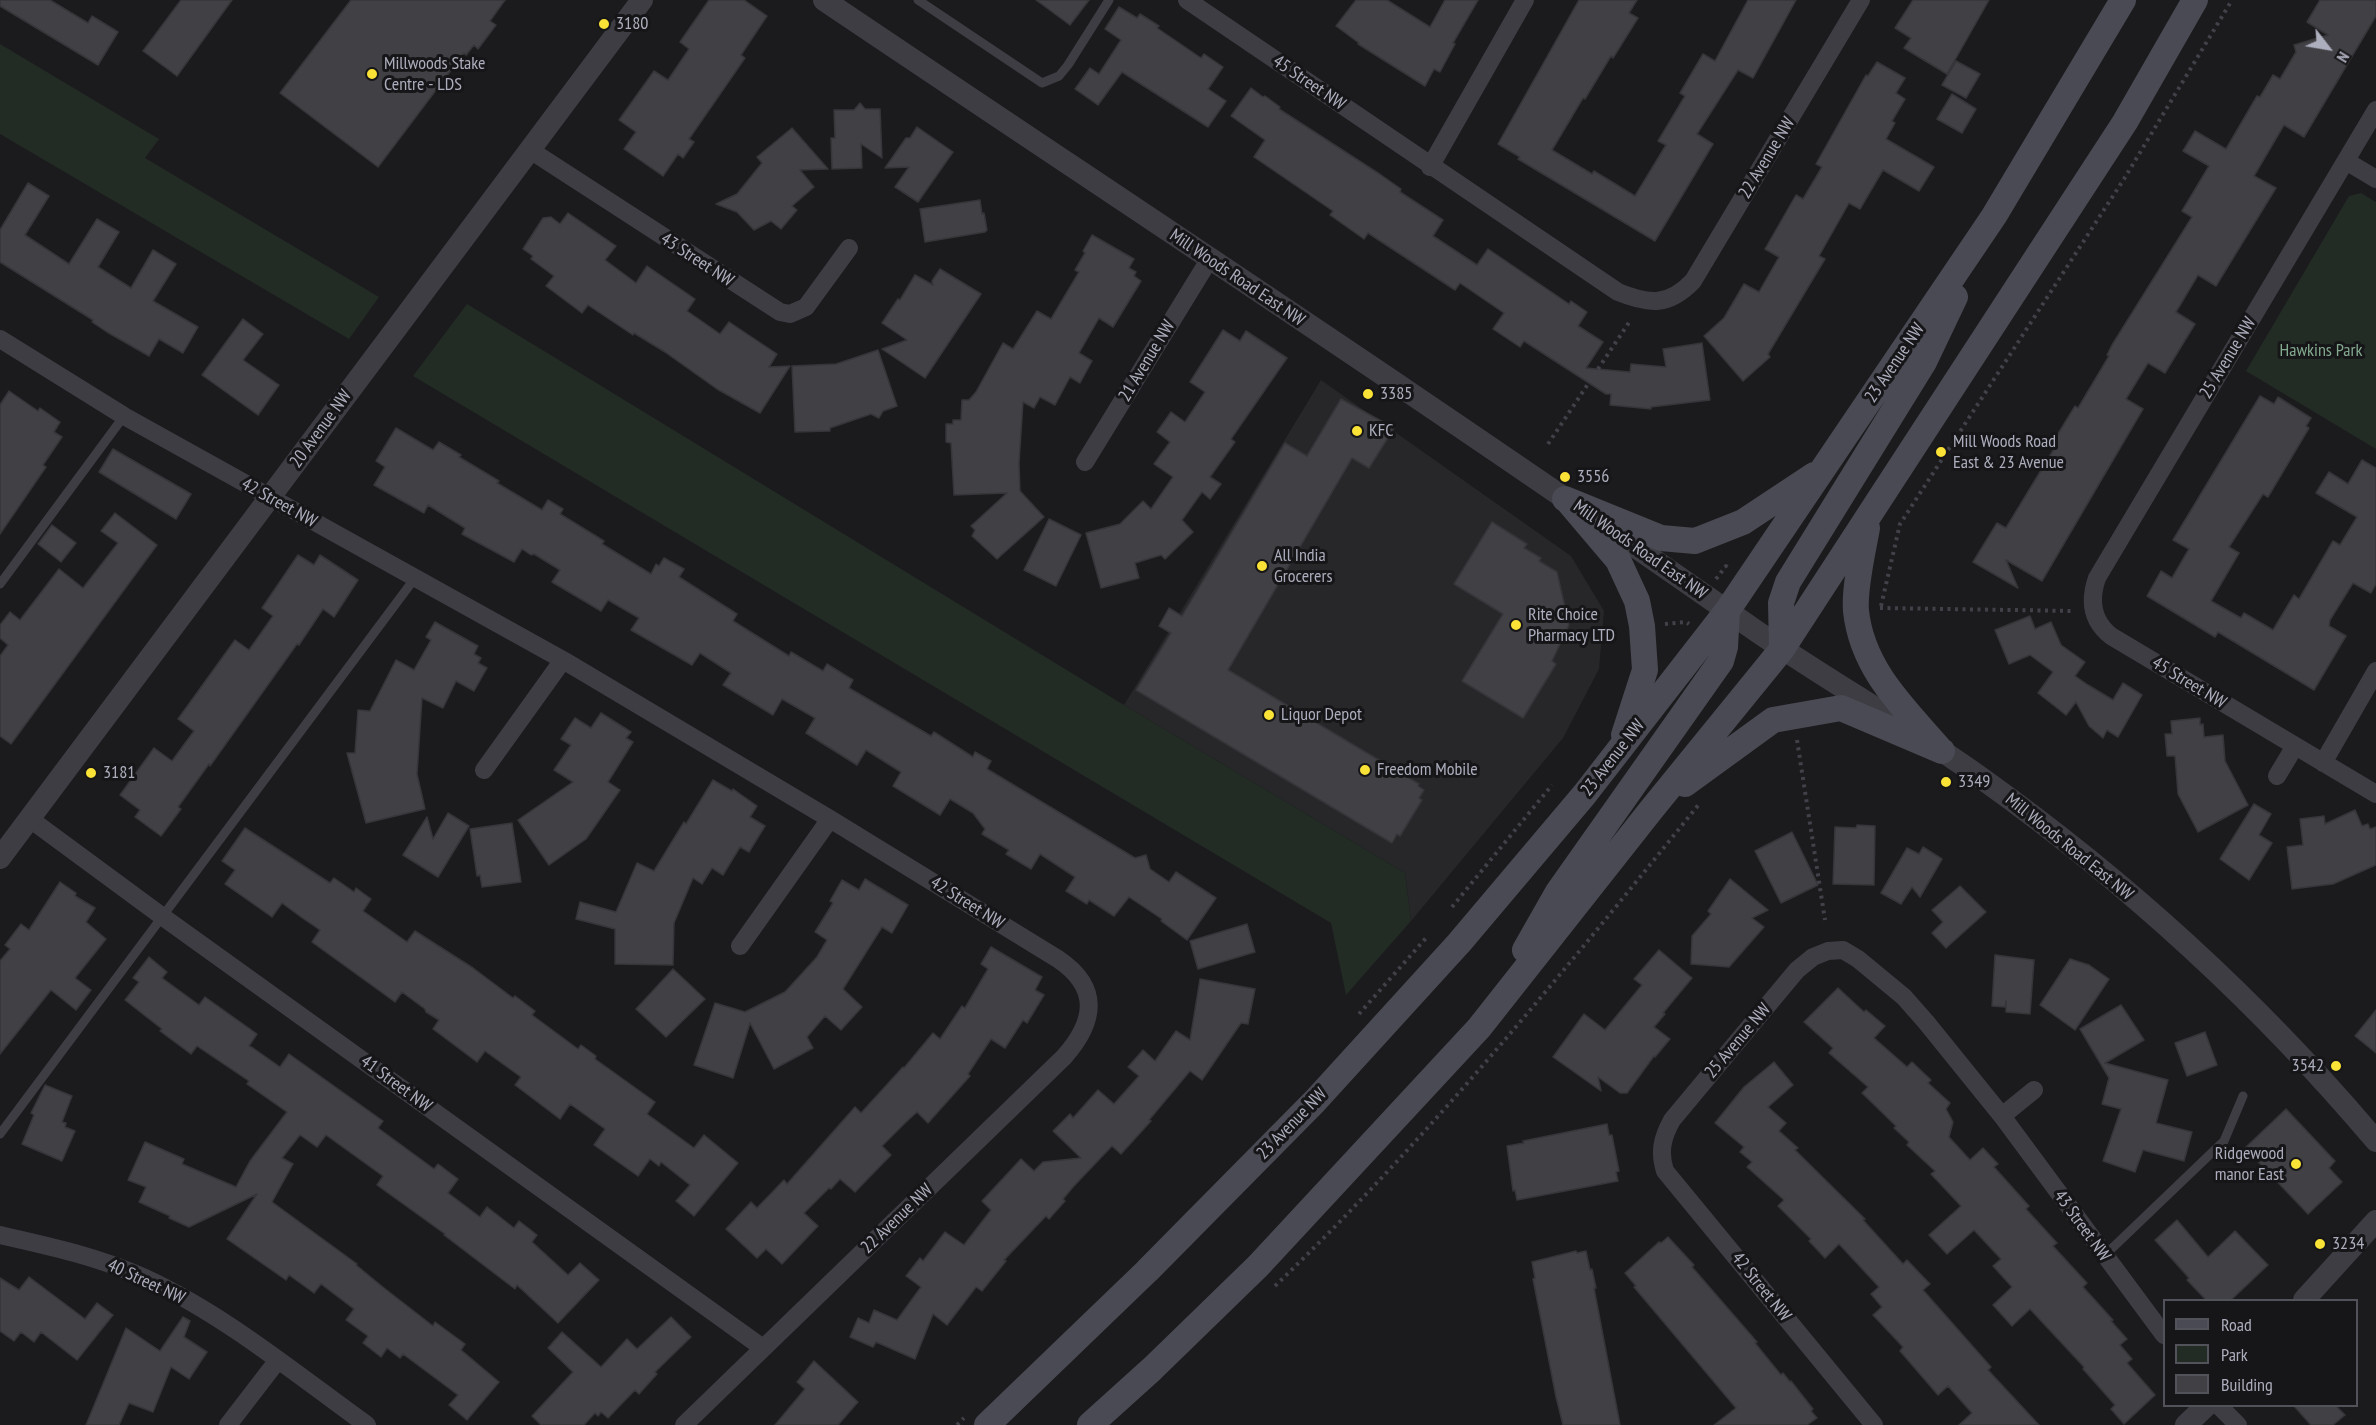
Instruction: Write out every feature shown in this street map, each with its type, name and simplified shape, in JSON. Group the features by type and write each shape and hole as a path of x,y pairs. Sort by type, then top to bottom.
{"main road":[{"name":"23 Avenue NW","path":"987,1425 1148,1271 1315,1101 1459,943 1619,751 1728,611 1994,216 2123,0"},
{"path":"1090,1425 1152,1369 1258,1266 1479,1028 1782,649 2125,122 2195,0"},
{"path":"1782,649 1781,603 1788,582 1924,362 1994,216"},
{"path":"1565,498 1661,538 1695,541 1743,522 1824,468"},
{"path":"1565,498 1617,560 1637,601 1642,626 1645,670 1619,751"},
{"path":"1880,500 1867,527 1856,609 1864,650 1887,689 1942,751"},
{"path":"1479,1028 1558,892 1721,661 1725,647 1728,611"},
{"path":"1651,810 1773,720 1841,708 1942,751"}],"street":[{"name":"20 Avenue NW","path":"0,858 642,0"},
{"name":"Mill Woods Road East NW","path":"824,0 1565,498 1782,649 1985,780 2076,851 2180,940 2308,1064 2376,1141"},
{"name":"45 Street NW","path":"1187,0 1618,292 1647,301 1660,301"},
{"path":"1430,166 1525,0"},
{"name":"22 Avenue NW","path":"1660,301 1683,291 1693,281 1861,0"},
{"name":"25 Avenue NW","path":"2093,610 2093,590 2097,579 2376,110"},
{"name":"43 Street NW","path":"530,150 780,312 790,314 806,307 849,248"},
{"path":"2346,161 2376,179"},
{"name":"21 Avenue NW","path":"1085,462 1209,260"},
{"name":"42 Street NW","path":"0,339 124,416 562,660 830,819 1065,964 1082,980 1090,1000"},
{"name":"45 Street NW","path":"2093,610 2102,629 2111,636 2376,794"},
{"path":"484,770 562,660"},
{"path":"2323,763 2376,671"},
{"path":"2277,776 2295,746"},
{"name":"41 Street NW","path":"30,819 764,1348"},
{"path":"740,946 830,819"},
{"name":"43 Street NW","path":"1828,951 1843,950 1858,959 1904,997 1926,1022 2002,1116 2163,1334"},
{"name":"25 Avenue NW","path":"1662,1144 1664,1133 1672,1120 1797,970 1813,957 1828,951"},
{"name":"22 Avenue NW","path":"684,1425 1064,1057 1077,1043 1084,1028 1090,1000"},
{"path":"2002,1116 2034,1090"},
{"name":"42 Street NW","path":"1662,1144 1661,1158 1665,1171 1874,1425"},
{"path":"2305,1299 2376,1221"},
{"name":"40 Street NW","path":"0,1234 93,1258 146,1278 209,1314 278,1360 367,1425"},
{"path":"228,1425 278,1360"},
{"path":"2186,1425 2205,1407"},
{"path":"2221,1407 2238,1425"}],"lane":[{"path":"918,0 1042,83 1059,76 1068,65 1109,0"},
{"path":"0,584 124,416"},
{"path":"0,1134 415,578"},
{"path":"2104,1256 2224,1141 2243,1096"}],"path":[{"path":"2093,610 1880,608 1900,524 2124,179 2232,0"},
{"path":"1548,444 1630,321"},
{"path":"1797,739 1825,920"},
{"path":"1452,907 1552,785"}],"shaded area":[{"path":"1321,380 1571,556 1604,611 1599,669 1563,738 1411,921 1405,873 1124,705"}],"green space":[{"path":"0,44 159,139 145,158 379,297 349,339 0,134"},
{"name":"Hawkins Park","path":"2361,193 2376,202 2376,449 2246,371 2349,196"},
{"path":"467,304 1124,705 1405,873 1411,921 1346,995 1331,923 413,376"}],"building":[{"path":"0,0 50,0 88,23 92,16 118,32 98,65 0,6"},
{"path":"181,0 232,0 177,76 143,51"},
{"name":"Millwoods Stake Centre - LDS","path":"351,0 505,0 490,21 496,25 478,49 474,45 466,55 464,53 378,167 280,93"},
{"path":"709,0 744,0 767,16 741,55 745,58 689,139 694,142 683,158 678,154 663,176 624,149 636,132 619,120 654,71 668,80 689,49 680,42"},
{"path":"1036,0 1089,0 1070,25"},
{"path":"1356,0 1387,0 1430,27 1445,0 1478,0 1453,43 1455,44 1440,72 1434,69 1425,86 1358,44 1336,26"},
{"path":"1579,0 1637,0 1629,13 1638,18 1585,99 1583,98 1552,150 1592,174 1594,171 1635,196 1666,145 1658,141 1685,96 1680,93 1703,54 1715,61 1748,0 1796,0 1753,78 1738,70 1697,134 1713,144 1655,241 1518,159 1520,157 1498,144"},
{"path":"1913,0 1989,0 1947,74 1904,48 1911,38 1895,28"},
{"path":"2320,0 2376,0 2376,16 2304,137 2284,125 2254,176 2276,188 2216,286 2198,275 2176,312 2195,324 2165,373 2148,363 2126,399 2143,409 2042,581 2006,560 2018,588 1973,562 1997,523 2006,528 2057,444 2053,442 2075,406 2078,408 2109,356 2107,355 2112,345 2192,217 2182,211 2209,166 2183,151 2195,131 2226,149 2257,96 2260,97 2273,75 2280,79 2296,52 2294,45 2328,35 2307,22"},
{"path":"1119,7 1137,18 1140,14 1201,58 1204,54 1223,67 1208,89 1226,101 1208,127 1122,72 1098,105 1075,89 1090,68 1099,74 1121,40 1105,29"},
{"path":"1956,61 1980,74 1966,98 1942,85"},
{"path":"1877,62 1905,78 1896,93 1905,99 1892,121 1895,123 1886,139 1934,167 1919,191 1883,170 1860,209 1849,203 1819,256 1825,259 1768,354 1770,357 1743,381 1704,336 1724,318 1744,284 1759,292 1779,257 1765,249 1796,195 1803,199 1822,167 1816,164 1866,75 1868,76"},
{"path":"1251,88 1280,107 1279,109 1381,175 1401,189 1400,192 1443,220 1433,236 1477,265 1488,249 1569,304 1571,301 1587,312 1578,326 1603,342 1586,368 1630,372 1631,364 1666,367 1663,349 1702,343 1710,400 1651,407 1651,409 1610,405 1611,394 1606,394 1524,341 1520,347 1493,329 1504,313 1460,283 1455,290 1368,233 1364,239 1330,215 1333,211 1254,157 1265,140 1231,116"},
{"path":"1952,94 1976,109 1962,133 1937,119"},
{"path":"860,103 865,109 880,109 882,158 861,144 862,168 832,169 831,138 835,138 834,110 854,110"},
{"path":"917,127 953,152 918,202 895,187 909,167 885,168 906,138 910,138"},
{"path":"792,128 828,169 800,170 814,187 792,206 797,210 781,229 771,221 754,230 737,212 716,204 737,194 762,163 757,157"},
{"path":"28,183 49,196 25,235 69,264 97,219 119,232 98,267 131,288 153,250 176,264 153,301 198,327 183,353 159,339 149,356 107,332 92,322 93,320 0,262 0,230"},
{"path":"980,200 987,230 985,232 925,242 920,209"},
{"path":"568,213 616,246 605,260 636,283 647,266 695,299 687,311 720,334 729,322 777,354 769,367 790,366 760,413 717,389 665,352 634,333 633,335 588,305 582,313 546,286 554,276 531,259 533,256 523,249 543,218 551,217 560,224"},
{"path":"1092,235 1134,259 1129,268 1136,272 1134,276 1141,281 1113,327 1099,318 1079,353 1092,361 1080,383 1070,377 1055,405 1040,397 1034,408 1023,402 1019,463 1020,491 1044,517 997,559 972,536 975,530 971,526 1007,493 954,495 951,443 946,442 946,424 953,424 953,420 961,420 962,400 969,400 976,392 1003,343 1013,349 1037,311 1051,319 1079,272 1075,270"},
{"path":"940,269 981,294 925,378 882,349 907,340 882,323 898,299 900,300 915,275 933,285 932,281"},
{"path":"243,319 263,334 243,360 279,385 258,415 202,375"},
{"path":"1223,330 1240,341 1246,331 1287,358 1231,439 1235,442 1210,477 1221,484 1210,499 1202,492 1182,520 1193,532 1165,559 1161,555 1135,563 1139,578 1101,588 1086,533 1120,524 1143,501 1151,509 1173,477 1154,464 1170,442 1157,432 1171,412 1185,422 1205,392 1190,382"},
{"path":"878,350 897,406 883,411 879,418 871,414 830,428 830,431 795,432 792,366 836,364"},
{"path":"9,391 38,411 40,408 60,422 54,432 62,437 43,465 46,467 0,534 0,405"},
{"path":"2260,396 2274,404 2278,397 2311,418 2306,426 2309,428 2268,497 2263,494 2229,547 2239,553 2211,601 2241,618 2244,613 2273,630 2294,595 2299,599 2333,541 2340,545 2357,517 2316,493 2329,472 2348,484 2362,460 2376,468 2376,584 2371,593 2353,583 2330,620 2329,626 2346,636 2314,690 2218,632 2215,637 2147,596 2161,571 2172,578 2189,549 2173,540"},
{"path":"1341,399 1394,428 1369,468 1352,458 1228,670 1419,784 1418,786 1424,790 1419,798 1422,800 1400,836 1397,834 1392,843 1136,690 1171,633 1159,626 1169,608 1182,616 1285,443 1307,456"},
{"path":"396,428 433,450 439,442 499,481 497,483 542,510 548,500 563,509 560,514 604,541 602,544 651,574 656,564 659,566 664,558 684,569 679,577 737,614 733,621 789,656 791,652 823,671 827,664 853,680 849,688 931,736 934,732 973,757 975,752 991,761 987,769 1135,858 1146,855 1150,869 1169,882 1176,872 1216,898 1187,940 1161,921 1162,919 1129,897 1114,916 1089,900 1087,904 1066,891 1075,877 1040,854 1031,869 1006,854 1009,850 982,834 985,829 973,813 950,799 940,815 893,786 901,772 866,750 857,765 806,733 815,718 782,699 773,715 723,685 731,673 700,653 692,665 631,630 639,618 608,600 601,611 552,582 560,570 534,554 531,555 522,549 514,562 462,534 465,528 428,505 424,513 374,485 385,467 376,461"},
{"path":"113,449 191,494 176,519 99,472"},
{"path":"115,513 157,545 11,744 0,736 0,656 8,645 0,638 0,625 10,612 20,620 59,569 83,588 118,543 101,531"},
{"path":"1049,519 1081,535 1056,586 1024,570"},
{"path":"1492,522 1527,544 1524,548 1541,558 1539,561 1557,572 1569,625 1552,661 1556,664 1523,718 1462,681 1503,614 1454,584"},
{"path":"52,525 76,543 61,562 38,544"},
{"path":"298,555 314,565 320,555 358,580 334,617 323,609 299,645 297,644 178,807 181,809 161,836 135,817 140,810 120,795 154,748 172,761 194,731 178,719 235,640 249,650 273,616 262,608"},
{"path":"2030,616 2035,629 2051,622 2061,645 2085,662 2075,676 2113,700 2123,683 2142,695 2118,737 2107,730 2103,738 2089,726 2076,702 2066,715 2038,693 2053,672 2030,655 2009,664 1995,630"},
{"path":"435,622 478,646 474,654 481,658 478,663 487,668 474,691 456,681 443,708 422,698 417,774 425,809 366,823 347,753 355,753 358,710 370,711 396,660 414,670 431,640 426,637"},
{"path":"601,713 631,732 626,738 633,742 608,782 620,790 586,839 549,865 518,820 573,782 554,770 571,745 561,739 575,718 591,728"},
{"path":"2200,718 2204,737 2223,735 2225,761 2248,805 2198,832 2178,794 2175,756 2167,756 2165,734 2172,734 2171,721"},
{"path":"713,780 732,791 733,789 757,806 750,817 765,826 749,852 740,847 723,875 712,868 702,884 693,878 674,923 673,965 615,964 615,929 576,919 580,902 616,912 637,863 654,871"},
{"path":"2254,804 2271,814 2259,835 2272,843 2249,880 2220,859"},
{"path":"2355,810 2362,826 2368,824 2370,829 2376,827 2376,865 2333,884 2292,889 2287,847 2303,845 2300,819 2324,816 2325,824"},
{"path":"448,813 469,826 438,877 403,855 427,817 433,839"},
{"path":"512,823 521,882 482,887 480,875 477,876 470,829"},
{"path":"1857,825 1875,826 1874,885 1833,884 1835,827 1856,828"},
{"path":"245,828 330,883 334,878 354,892 356,888 371,899 363,911 407,942 415,931 473,968 513,998 515,996 535,1011 532,1015 578,1049 581,1045 596,1056 595,1059 655,1102 647,1114 694,1148 704,1135 738,1163 694,1216 676,1201 690,1185 661,1162 659,1166 650,1159 638,1176 594,1145 605,1129 570,1104 560,1119 515,1085 521,1077 485,1051 477,1062 433,1029 439,1020 402,992 395,1002 312,942 320,930 282,903 272,917 225,884 235,870 222,861"},
{"path":"1792,832 1818,885 1781,903 1755,851"},
{"path":"1923,847 1942,859 1920,897 1912,887 1901,904 1881,893 1907,848 1919,854"},
{"path":"865,879 908,905 892,933 882,927 843,989 862,1007 841,1030 825,1016 807,1037 813,1048 774,1069 750,1023 733,1078 694,1065 715,1003 745,1012 785,992 817,957 827,940 815,932 833,903 830,901 842,880 859,890"},
{"path":"1730,879 1768,910 1752,918 1764,927 1729,967 1691,964 1692,936 1711,914 1708,911"},
{"path":"60,882 76,893 75,896 95,908 86,922 106,939 75,978 91,990 76,1010 51,990 0,1054 0,961 10,949 5,945 21,924 29,930"},
{"path":"1960,886 1986,912 1946,948 1932,933 1943,922 1932,910"},
{"path":"1247,924 1255,952 1198,969 1190,941"},
{"path":"991,947 1042,977 1035,990 1044,995 1027,1023 1023,1020 1005,1048 991,1039 968,1074 970,1076 928,1123 917,1112 906,1122 882,1146 891,1155 855,1192 840,1179 831,1189 829,1188 804,1213 818,1226 782,1264 766,1249 757,1258 726,1229 751,1202 757,1208 784,1180 787,1184 855,1107 861,1113 904,1068 933,1033 940,1039 962,1006 965,1008 988,969 981,964"},
{"path":"1659,950 1692,978 1654,1027 1670,1039 1654,1056 1627,1093 1620,1093 1598,1077 1601,1091 1553,1057 1584,1014 1605,1030 1642,985 1634,979"},
{"path":"1995,955 2034,960 2030,1014 2006,1012 2006,1001 2005,1007 1992,1006"},
{"path":"149,957 167,972 162,978 199,1005 205,997 257,1034 249,1046 280,1067 289,1054 383,1121 378,1128 434,1169 438,1164 458,1179 448,1193 480,1217 487,1207 514,1228 519,1221 537,1235 532,1242 568,1275 580,1263 599,1280 558,1323 517,1285 515,1289 377,1185 383,1176 326,1135 317,1147 300,1135 282,1158 293,1164 272,1202 357,1264 433,1326 435,1322 465,1344 461,1350 499,1382 467,1420 449,1405 458,1395 403,1354 400,1358 387,1348 381,1357 363,1343 368,1336 346,1320 354,1309 321,1284 314,1293 289,1275 286,1280 227,1239 257,1194 189,1227 139,1202 146,1187 128,1180 145,1142 184,1159 182,1164 236,1187 250,1161 287,1112 247,1084 249,1081 197,1046 191,1054 160,1031 162,1029 125,1000 139,982 133,978"},
{"path":"2070,959 2089,965 2109,979 2075,1030 2040,1005"},
{"path":"673,969 705,999 666,1037 636,1009"},
{"path":"1200,979 1255,989 1248,1024 1241,1023 1202,1080 1190,1071 1149,1120 1151,1121 1121,1154 1112,1146 1073,1187 1063,1199 1065,1201 1049,1219 1046,1216 1004,1260 1006,1261 982,1291 976,1287 947,1325 933,1314 915,1359 876,1342 873,1347 850,1337 858,1318 869,1323 874,1310 897,1320 921,1287 906,1276 920,1258 923,1261 945,1232 964,1245 991,1210 982,1201 1021,1159 1034,1171 1043,1162 1081,1158 1053,1131 1070,1114 1073,1118 1098,1090 1114,1104 1139,1076 1128,1067 1143,1050 1155,1061 1176,1031 1190,1040"},
{"path":"1838,988 1864,1012 1866,1010 1885,1026 1874,1038 1907,1067 1912,1062 1931,1080 1928,1083 1950,1103 1946,1109 1953,1122 1949,1137 1970,1160 1983,1148 1998,1164 1994,1167 2029,1206 2026,1209 2057,1243 2053,1246 2087,1283 2083,1287 2127,1339 2120,1345 2132,1359 2127,1363 2155,1395 2124,1424 2111,1409 2115,1405 2083,1369 2084,1367 2030,1309 2012,1326 1993,1305 2012,1287 1993,1266 2001,1259 1974,1230 1947,1254 1929,1235 1961,1206 1931,1174 1935,1171 1907,1145 1909,1142 1894,1128 1896,1126 1862,1093 1868,1087 1829,1053 1833,1048 1804,1022"},
{"path":"2121,1005 2144,1040 2105,1063 2168,1080 2156,1123 2192,1132 2184,1161 2143,1150 2135,1172 2103,1161 2121,1109 2102,1104 2109,1078 2080,1029"},
{"path":"2376,1010 2376,1053 2355,1036"},
{"path":"2205,1032 2217,1065 2187,1076 2175,1043"},
{"path":"1774,1062 1793,1085 1768,1107 1786,1123 1779,1131 1798,1148 1795,1150 1865,1219 1863,1220 1903,1264 1907,1260 1930,1284 1923,1290 1991,1367 1988,1370 2039,1425 1959,1425 1972,1413 1948,1386 1938,1395 1900,1351 1903,1347 1873,1315 1882,1307 1871,1294 1879,1287 1839,1244 1825,1258 1809,1241 1811,1239 1778,1206 1784,1200 1747,1167 1752,1162 1740,1152 1744,1147 1715,1123 1744,1087"},
{"path":"45,1085 72,1096 62,1122 66,1123 65,1127 75,1131 62,1161 22,1144 34,1115 31,1113"},
{"name":"Ridgewood manor East","path":"2286,1109 2335,1161 2329,1168 2342,1182 2308,1214 2245,1148"},
{"path":"1607,1124 1609,1135 1612,1135 1619,1171 1616,1172 1618,1181 1517,1200 1515,1190 1513,1191 1507,1146"},
{"path":"2177,1220 2208,1257 2235,1231 2268,1265 2232,1299 2205,1299 2155,1240"},
{"path":"1668,1237 1694,1265 1692,1267 1757,1342 1755,1343 1781,1375 1783,1373 1791,1381 1813,1409 1811,1411 1817,1418 1807,1425 1714,1425 1736,1408 1634,1287 1636,1286 1625,1273 1659,1242 1661,1243"},
{"path":"1576,1251 1577,1253 1586,1251 1590,1270 1592,1269 1620,1425 1563,1425 1533,1279 1535,1278 1532,1262"},
{"path":"29,1277 85,1319 97,1303 113,1315 77,1360 41,1332 34,1342 21,1332 14,1341 0,1331 0,1278 19,1290"},
{"path":"183,1317 190,1321 184,1337 207,1352 189,1379 171,1367 153,1412 129,1403 119,1425 86,1425 126,1328 160,1351"},
{"path":"671,1317 691,1337 655,1372 657,1374 639,1394 635,1390 608,1418 601,1412 598,1416 595,1413 584,1425 541,1425 532,1416 573,1372 548,1348 562,1332 601,1367 627,1339 637,1349"},
{"path":"814,1361 858,1402 838,1425 775,1425 805,1389 797,1382"},
{"path":"2295,1407 2337,1407 2345,1415 2333,1425 2311,1425"}],"place":[{"name":"3180","path":"604,24"},
{"name":"Millwoods Stake Centre - LDS","path":"372,74"},
{"name":"3385","path":"1368,394"},
{"name":"KFC","path":"1357,431"},
{"name":"Mill Woods Road East & 23 Avenue","path":"1941,452"},
{"name":"3556","path":"1565,477"},
{"name":"All India Grocerers","path":"1262,566"},
{"name":"Rite Choice Pharmacy LTD","path":"1516,625"},
{"name":"Liquor Depot","path":"1269,715"},
{"name":"Freedom Mobile","path":"1365,770"},
{"name":"3181","path":"91,773"},
{"name":"3349","path":"1946,782"},
{"name":"3542","path":"2336,1066"},
{"name":"Ridgewood manor East","path":"2296,1164"},
{"name":"3234","path":"2320,1244"}]}
